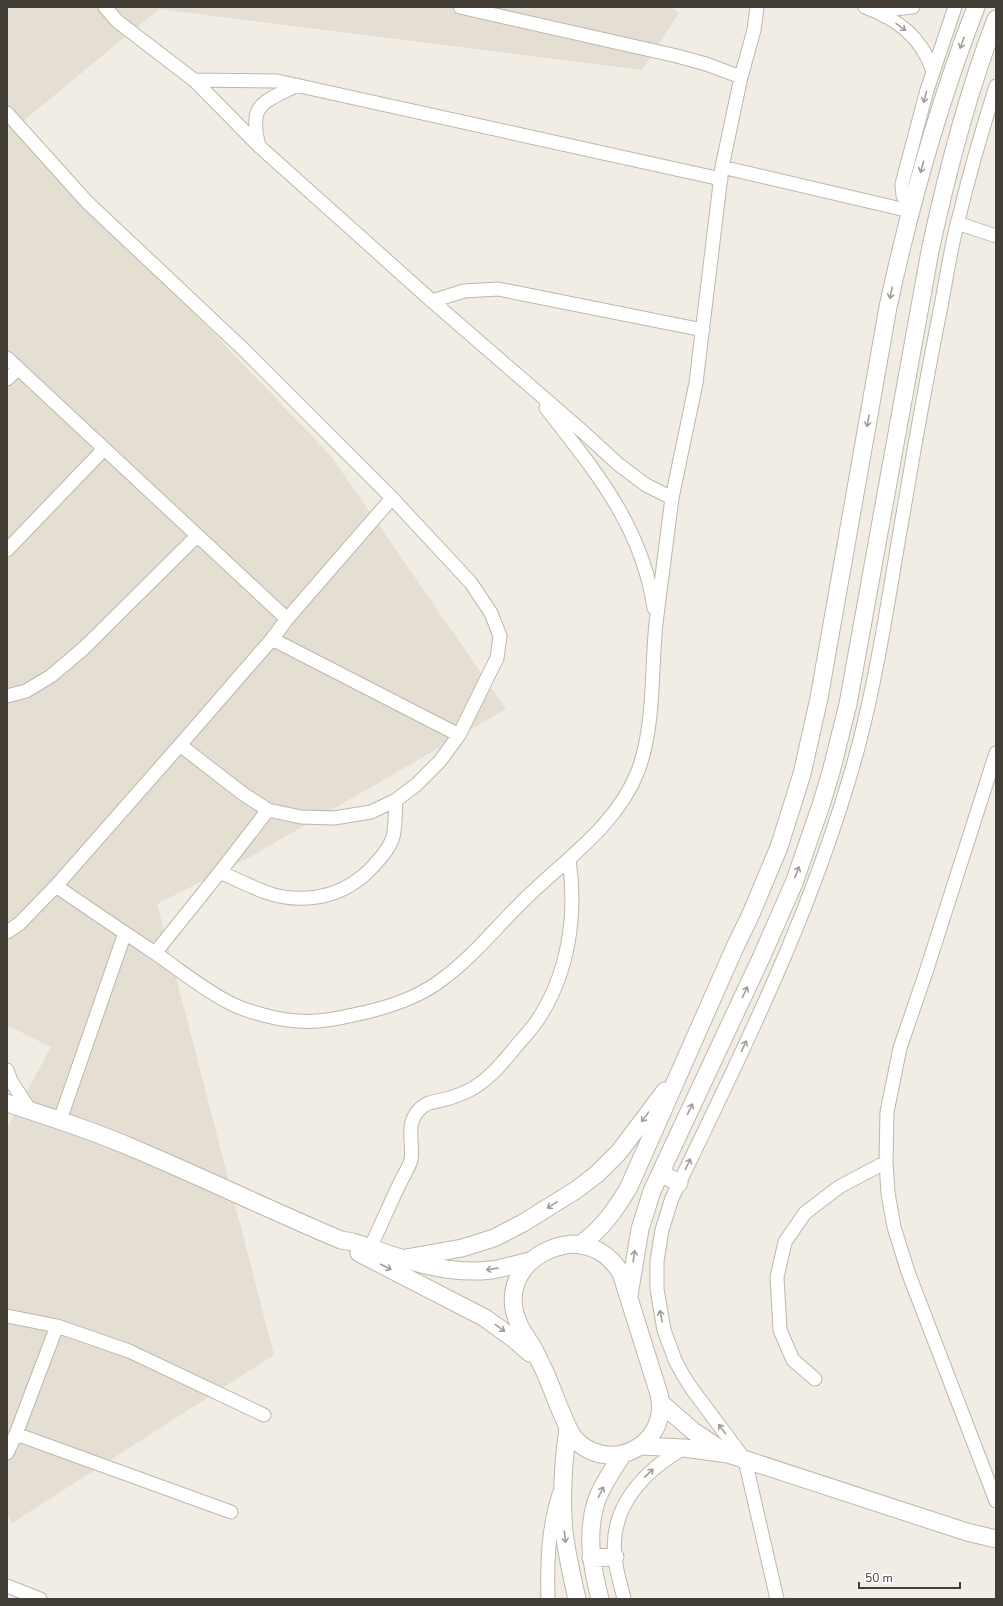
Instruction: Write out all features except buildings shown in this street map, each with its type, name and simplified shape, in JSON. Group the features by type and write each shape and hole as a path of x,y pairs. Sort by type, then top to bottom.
{"street":[{"path":"105,7 117,20 194,80 260,147 432,301 618,464 646,485 672,498"},
{"path":"460,7 677,56 706,64 741,77"},
{"path":"56,886 202,986 231,1004 254,1012 298,1021 334,1020 386,1007 417,995 442,979 467,960 520,903 569,859 599,829 623,801 637,772 643,755 650,709 656,623 672,498 695,390 722,173 741,77 754,30 757,7"},
{"path":"866,7 893,9 913,7"},
{"path":"866,7 900,26 911,34 920,44 933,71"},
{"path":"911,209 904,196 902,184 933,71 955,7"},
{"path":"581,1244 593,1236 608,1219 629,1187 766,881 782,840 802,774 819,698 888,307 911,209 933,128 949,79 976,7"},
{"path":"628,1295 640,1229 648,1204 778,920 808,844 831,772 848,704 930,251 943,193 970,93 996,19"},
{"path":"194,80 277,81 722,173 911,209"},
{"path":"260,147 254,122 257,111 264,103 297,85"},
{"path":"777,1599 745,1460 683,1376 668,1343 661,1317 657,1289 659,1245 666,1214 776,978 793,938 821,864 846,790 871,695 882,642 924,389 957,223 978,144 996,86"},
{"path":"7,113 87,202 242,348 392,498 471,583 491,613 500,636 497,658 459,735 440,761 416,785 396,800 371,812 334,818 300,817 268,810 242,793 180,745"},
{"path":"957,223 996,236"},
{"path":"432,301 464,291 498,289 703,330"},
{"path":"7,358 287,619"},
{"path":"7,379 18,369"},
{"path":"532,389 603,483 626,521 640,554 649,581 656,623"},
{"path":"7,550 104,449"},
{"path":"8,935 56,886 180,745 392,498"},
{"path":"7,696 26,691 51,676 84,648 197,536"},
{"path":"272,639 459,735"},
{"path":"996,753 926,972 900,1048 887,1112 886,1162 888,1193 894,1227 908,1272 996,1502"},
{"path":"220,872 266,892 288,897 317,897 337,892 355,882 374,866 384,853 392,839 396,800"},
{"path":"155,953 268,810"},
{"path":"370,1248 408,1168 412,1152 410,1129 411,1122 418,1110 430,1102 462,1094 484,1081 500,1065 536,1022 547,1005 562,969 571,931 573,894 569,859"},
{"path":"60,1120 125,933"},
{"path":"403,1258 462,1248 494,1238 523,1223 587,1183 609,1164 619,1152 685,1063"},
{"path":"7,1070 11,1081 30,1110"},
{"path":"7,1103 60,1120 135,1149 264,1208 340,1240 424,1265 441,1269 475,1271 491,1270 530,1260 553,1247 562,1245 581,1244 600,1251 615,1264 621,1273 662,1404 659,1419 654,1432 641,1446 623,1454 604,1455 587,1449 579,1444 568,1428 544,1369 518,1323 514,1304 516,1284 520,1274 530,1260"},
{"path":"815,1379 793,1360 780,1330 777,1277 785,1242 805,1213 839,1187 886,1162"},
{"path":"661,1173 680,1183"},
{"path":"340,1240 353,1250 485,1318 514,1339 530,1353 544,1369"},
{"path":"7,1316 56,1326 129,1351 264,1415"},
{"path":"7,1453 16,1434 56,1326"},
{"path":"662,1404 693,1431 728,1454"},
{"path":"568,1428 562,1485 564,1532 577,1599"},
{"path":"16,1434 231,1512"},
{"path":"641,1446 684,1448 728,1454 967,1532 996,1539"},
{"path":"624,1599 614,1557 614,1538 619,1516 628,1498 644,1477 656,1466 684,1448"},
{"path":"600,1599 591,1558 591,1531 596,1502 607,1479 623,1454"},
{"path":"548,1599 547,1558 551,1524 562,1485"},
{"path":"591,1558 614,1557"},
{"path":"547,1558 557,1599"},
{"path":"7,1586 40,1599"}],"shaded area":[{"path":"7,7 670,7 679,13 642,70 159,9 16,127 331,456 506,709 252,856 157,904 274,1355 12,1523 7,1515 7,1128 51,1047 7,1025"}]}
